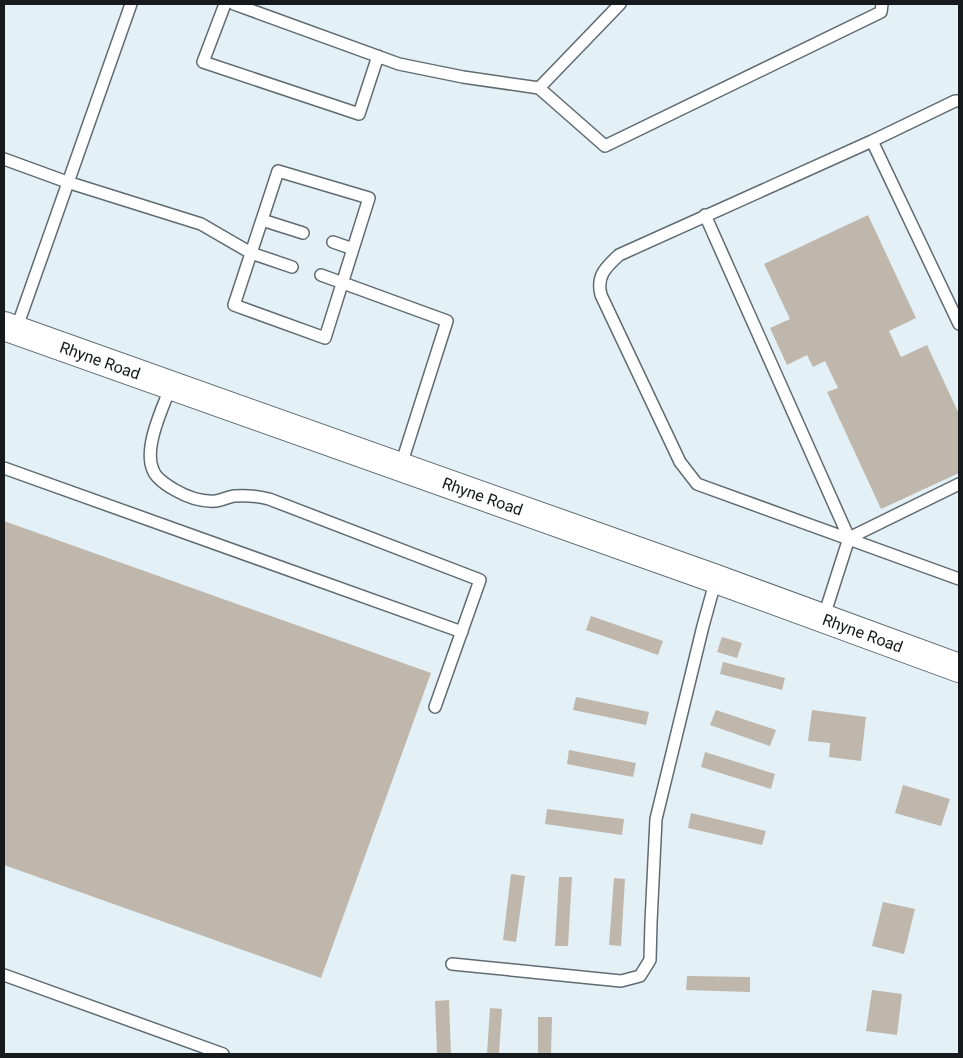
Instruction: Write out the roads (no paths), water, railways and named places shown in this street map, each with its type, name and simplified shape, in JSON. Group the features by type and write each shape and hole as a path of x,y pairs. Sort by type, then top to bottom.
{"street":[{"name":"Rhyne Road","path":"10,328 716,579 959,668"}],"lane":[{"path":"10,328 67,182 131,4"},
{"path":"225,4 203,62 359,114 378,56"},
{"path":"234,4 399,64 463,77 539,88 605,146 881,12 882,4"},
{"path":"539,88 620,4"},
{"path":"959,101 929,112 872,141 619,255 604,268 599,286 601,295 680,462 696,484 959,578"},
{"path":"872,141 959,324"},
{"path":"4,159 67,182 201,224 251,253 292,266"},
{"path":"278,171 369,198 325,338 234,305 262,220 278,171"},
{"path":"706,215 849,538 823,618"},
{"path":"262,220 303,234"},
{"path":"333,242 353,249"},
{"path":"321,275 447,321 400,468"},
{"path":"171,386 152,437 152,470 163,482 183,495 216,501 252,495 269,499 480,580 435,708"},
{"path":"4,468 462,632"},
{"path":"849,538 959,484"},
{"path":"452,964 621,981 640,976 650,960 656,819 716,579"},
{"path":"4,975 223,1054"}]}
